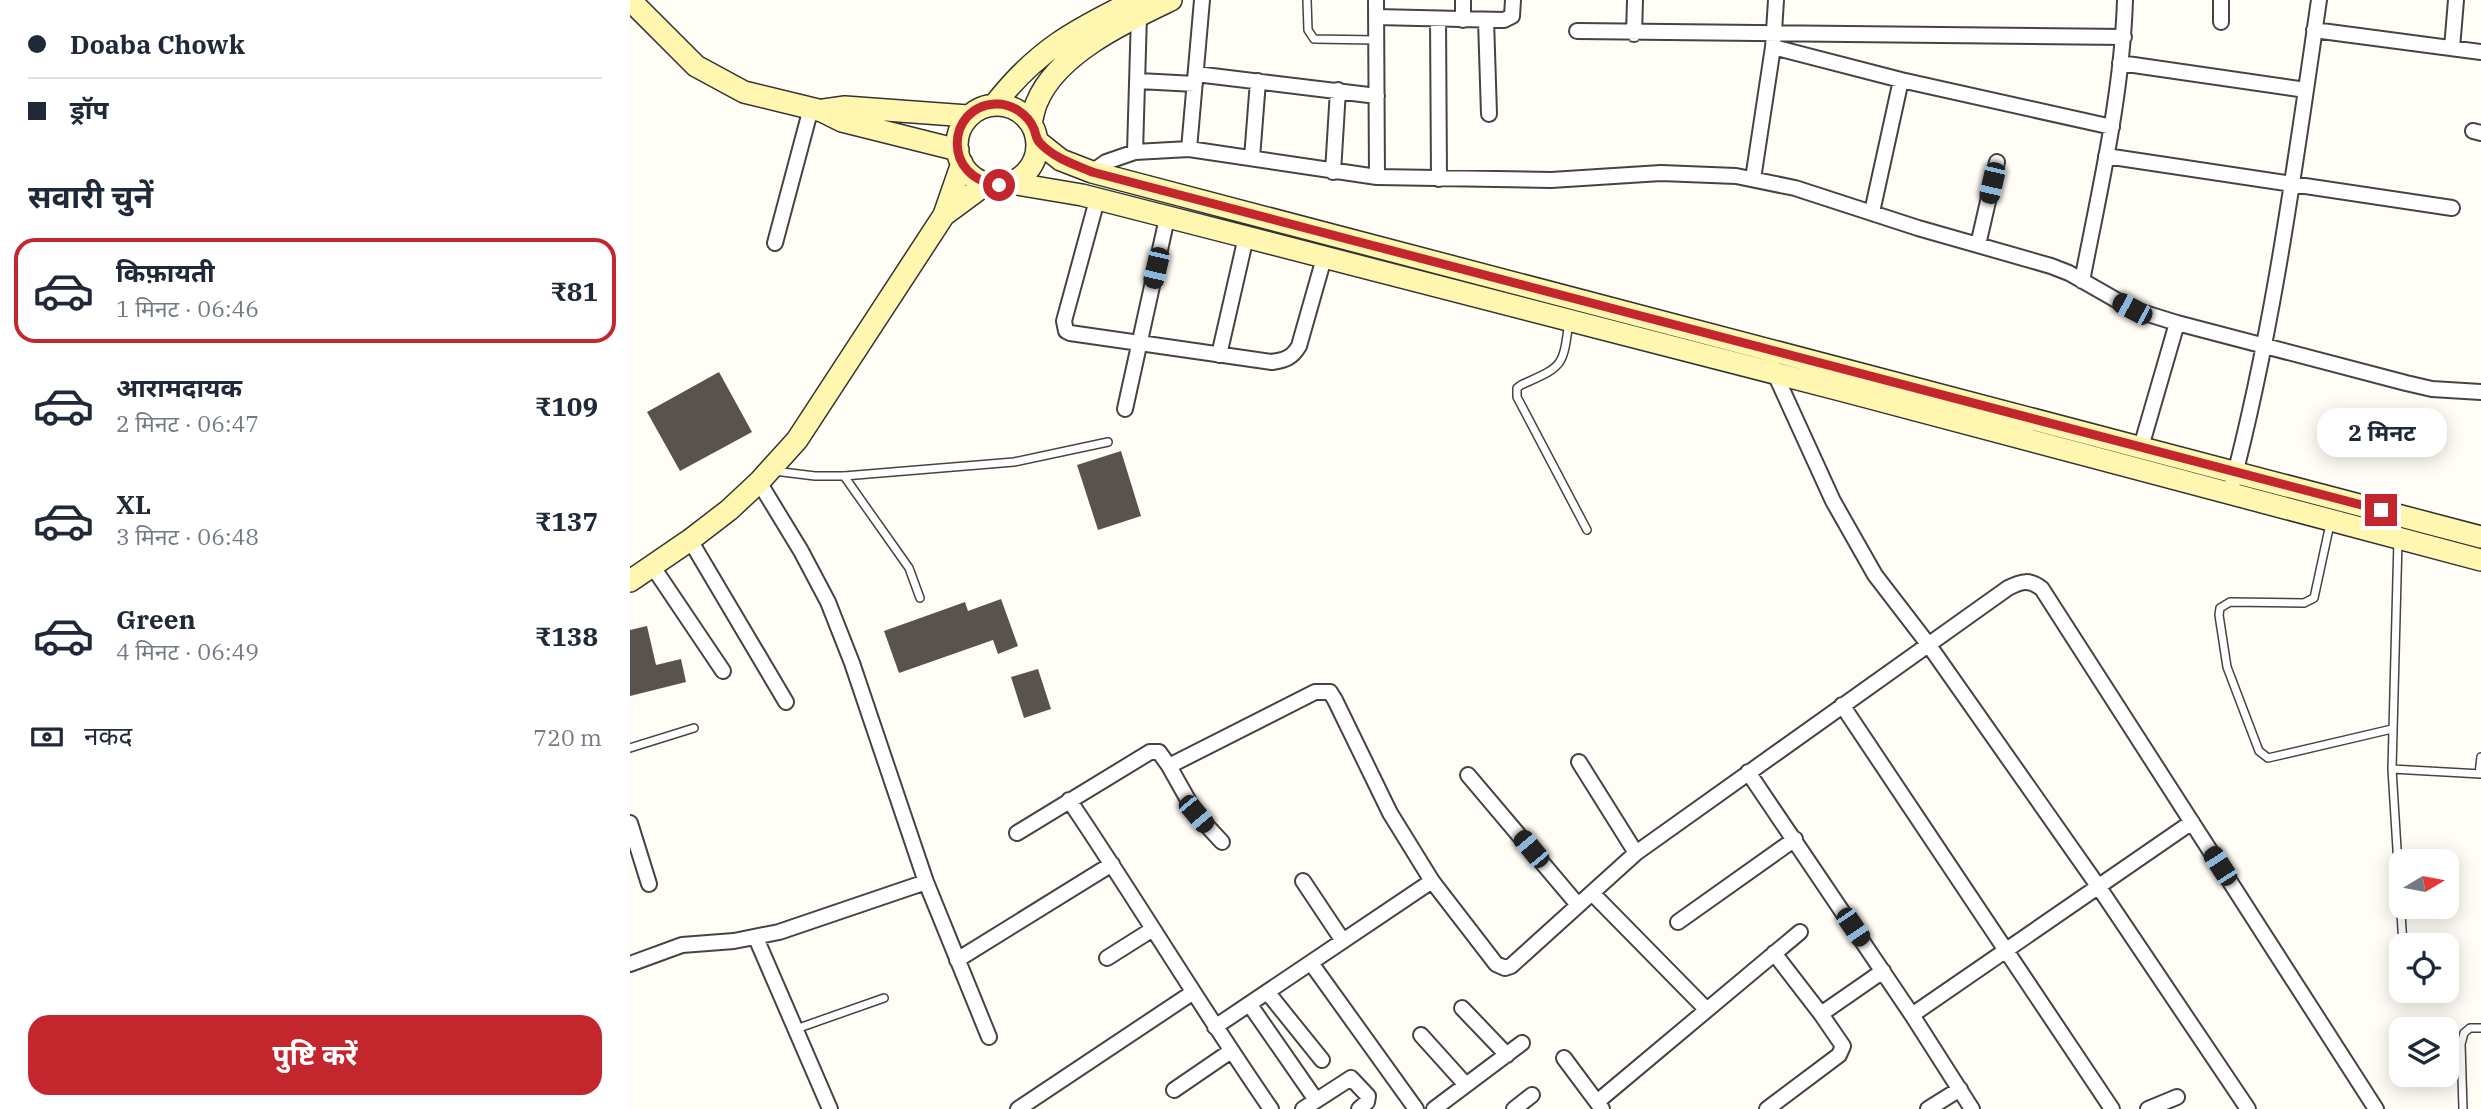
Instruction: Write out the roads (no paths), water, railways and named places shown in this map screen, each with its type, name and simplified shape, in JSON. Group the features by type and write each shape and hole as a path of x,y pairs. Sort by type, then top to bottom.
{"main road":[{"path":"630,0 696,66 744,92 816,110 842,121 960,156"},
{"path":"995,104 1017,76 1039,56 1076,31 1138,7 1171,0"},
{"path":"1011,183 1028,171 1037,152 1034,132 1037,101 1051,79 1138,7"},
{"path":"2481,537 1092,172 1061,160 1016,109 995,104 985,106 968,116 957,141 960,156 970,174 986,184 1011,183 1082,195 2481,560"},
{"path":"816,110 845,107 968,116"},
{"path":"630,581 690,540 765,476 797,440 944,215 960,156"},
{"path":"944,215 986,184"},
{"path":"1749,367 1755,345"},
{"path":"2013,436 2019,415"},
{"path":"2423,544 2430,523"}],"street":[{"path":"1189,149 1202,0"},
{"path":"1376,0 1377,177"},
{"path":"1463,0 1463,20"},
{"path":"1376,17 1509,19 1513,0"},
{"path":"1634,34 1635,0"},
{"path":"1753,179 1774,40 1776,0"},
{"path":"2082,281 2112,127 2124,37 2125,0"},
{"path":"2221,0 2221,22"},
{"path":"2230,493 2264,344 2292,185 2319,0"},
{"path":"2452,48 2456,0"},
{"path":"1135,152 1139,81 1138,7"},
{"path":"1438,19 1439,179"},
{"path":"1486,20 1489,114"},
{"path":"2314,30 2481,52"},
{"path":"1577,31 1774,40 2124,37"},
{"path":"1774,40 1900,80 2112,127"},
{"path":"2120,63 2306,90"},
{"path":"1872,212 1900,80"},
{"path":"1139,81 1258,81 1377,96"},
{"path":"1252,158 1258,81"},
{"path":"1332,172 1338,90"},
{"path":"775,243 816,110"},
{"path":"1092,172 1106,162 1135,152 1189,149 1377,177 1551,180 1661,173 1753,179 1795,188 2051,267 2132,309 2178,323 2432,389 2481,392"},
{"path":"2106,156 2452,208"},
{"path":"1978,245 1997,162"},
{"path":"1097,200 1064,326 1070,333 1272,362 1285,360 1295,354 1299,346 1324,257"},
{"path":"1125,409 1167,218"},
{"path":"1219,355 1246,237"},
{"path":"2141,447 2178,323"},
{"path":"1776,374 1833,501 1875,575 1928,644 2098,886 2248,1109"},
{"path":"765,476 828,602 852,663 926,882 989,1037"},
{"path":"690,540 786,702"},
{"path":"653,566 723,671"},
{"path":"1169,766 1315,692 1330,692 1390,813 1432,881 1496,964 1505,968 1515,964 1636,853 2008,587 2020,582 2034,583 2042,589 2376,1109"},
{"path":"1842,705 2112,1109"},
{"path":"1017,833 1155,751 1163,755 1196,814 1222,842"},
{"path":"1579,762 1636,853"},
{"path":"1748,772 1883,971 1972,1109"},
{"path":"1468,775 1578,905"},
{"path":"1069,800 1192,993 1271,1109"},
{"path":"1912,1015 2192,822"},
{"path":"630,823 649,884"},
{"path":"1678,922 1794,839"},
{"path":"957,960 1112,864"},
{"path":"1303,881 1343,942"},
{"path":"1215,1027 1432,881"},
{"path":"630,964 682,945 755,938 779,932 926,882"},
{"path":"1592,893 1706,1009"},
{"path":"1107,958 1153,929"},
{"path":"1564,1058 1600,1106 1706,1009 1800,932"},
{"path":"755,938 830,1109"},
{"path":"1767,1109 1839,1055 1843,1046 1774,953"},
{"path":"1311,963 1416,1109"},
{"path":"1821,1014 1883,971"},
{"path":"1018,1109 1192,993"},
{"path":"1268,993 1322,1060"},
{"path":"1250,1004 1316,1100"},
{"path":"1462,1008 1507,1055"},
{"path":"1421,1035 1466,1085"},
{"path":"1434,1109 1522,1043"},
{"path":"1174,1090 1231,1051"},
{"path":"1303,1109 1351,1078 1368,1096 1367,1102 1359,1109"},
{"path":"1928,1109 1960,1089"},
{"path":"1514,1109 1532,1095"},
{"path":"2148,1109 2177,1097"}],"lane":[{"path":"1307,0 1308,30 1314,39 1377,40"},
{"path":"1569,321 1565,353 1558,367 1521,385 1517,388 1517,397 1587,530"},
{"path":"765,476 844,476 1014,462 1108,442"},
{"path":"844,476 909,568 920,598"},
{"path":"2331,520 2314,598 2304,603 2230,602 2220,608 2227,667 2259,751 2268,758 2392,729"},
{"path":"2398,539 2392,769 2402,933"},
{"path":"630,748 694,728"},
{"path":"2392,769 2480,775 2481,757"},
{"path":"795,1030 884,998"},
{"path":"2463,1109 2461,1044 2464,1033 2470,1028 2481,1028"}]}
